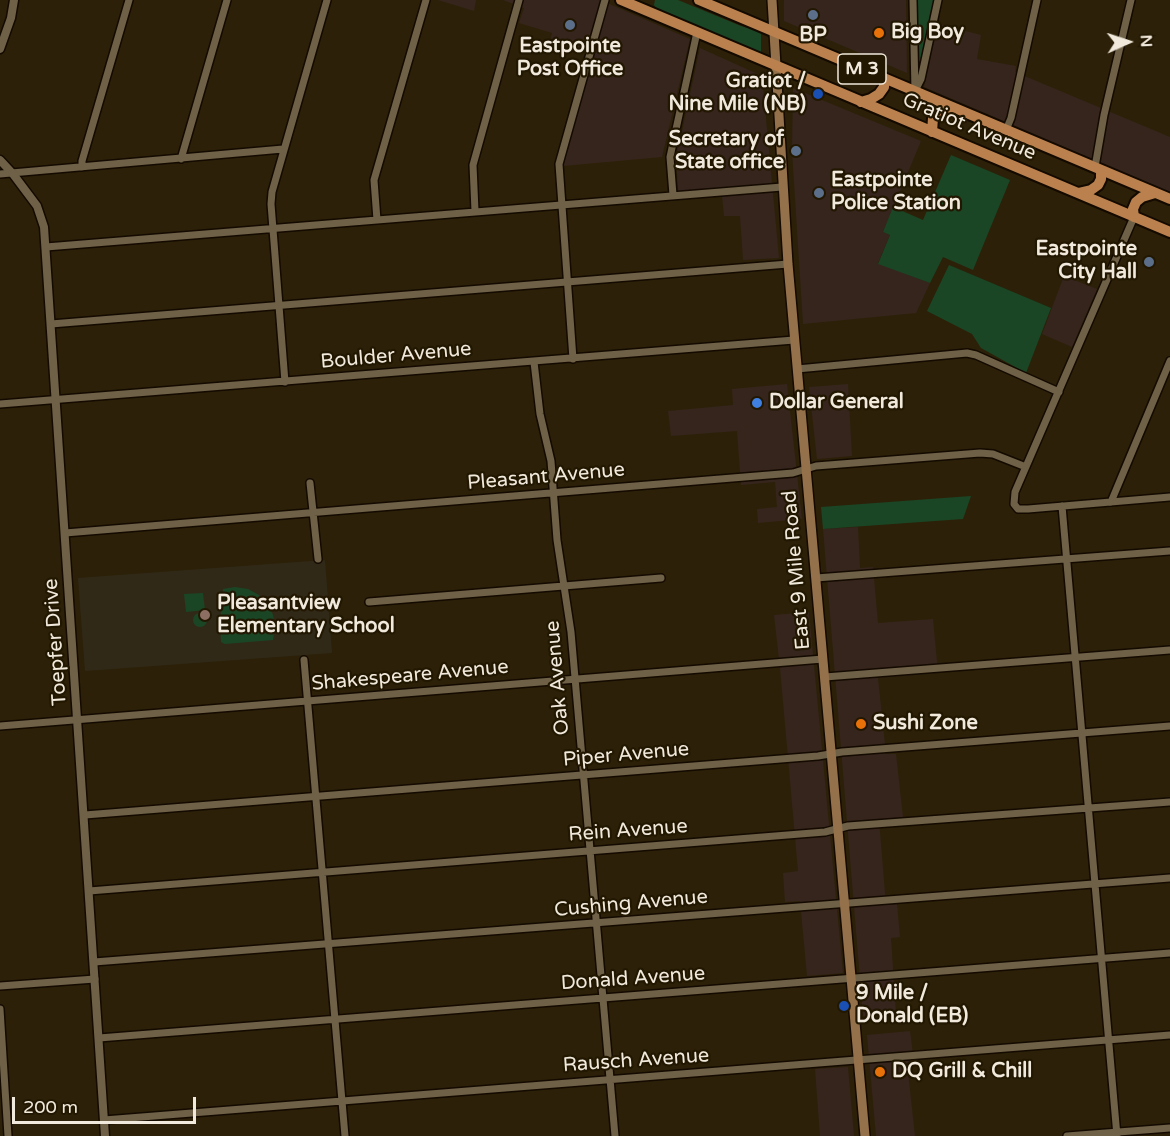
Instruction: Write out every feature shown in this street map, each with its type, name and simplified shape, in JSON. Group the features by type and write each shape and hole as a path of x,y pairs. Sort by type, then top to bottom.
{"main road":[{"name":"Gratiot Avenue","path":"621,0 1170,232"},
{"path":"649,0 649,12"},
{"name":"Gratiot Avenue","path":"699,0 1170,199"},
{"name":"East 9 Mile Road","path":"772,0 788,264 865,1136"},
{"path":"861,102 879,94 884,87 884,78"},
{"path":"932,132 933,118 951,107"},
{"path":"1078,193 1098,185 1101,179 1098,169"},
{"path":"1134,217 1136,202 1142,197 1155,193"}],"street":[{"path":"0,49 11,18 14,0"},
{"path":"82,167 129,0"},
{"path":"181,159 227,0"},
{"path":"285,382 271,204 272,192 327,0"},
{"path":"377,220 374,180 426,0"},
{"path":"475,211 473,165 519,0"},
{"path":"573,359 559,164 605,0"},
{"path":"913,0 915,91"},
{"path":"915,91 921,79 938,0"},
{"path":"1006,130 1011,118 1037,0"},
{"path":"1098,169 1104,115 1131,0"},
{"path":"673,195 670,157 697,32"},
{"path":"0,174 283,149"},
{"name":"Toepfer Drive","path":"0,160 13,174 39,211 44,227 105,1136"},
{"path":"46,247 782,187"},
{"path":"1134,217 1020,481 1014,504 1018,509 1170,497"},
{"path":"51,324 788,264"},
{"name":"Boulder Avenue","path":"0,404 795,340"},
{"path":"797,369 967,354 976,355 1059,392"},
{"path":"1111,502 1170,361"},
{"name":"Oak Avenue","path":"534,362 540,414 550,461 571,632 615,1136"},
{"name":"Pleasant Avenue","path":"65,532 793,473 806,469 980,453 993,454 1026,467"},
{"path":"310,483 318,559"},
{"path":"1062,506 1117,1134"},
{"path":"816,578 1170,551"},
{"path":"369,602 661,578"},
{"path":"825,677 1170,650"},
{"name":"Shakespeare Avenue","path":"0,726 823,658"},
{"path":"304,660 345,1136"},
{"name":"Piper Avenue","path":"85,815 1170,726"},
{"name":"Rein Avenue","path":"89,891 825,832 848,826 1170,802"},
{"name":"Cushing Avenue","path":"94,963 1170,878"},
{"name":"Donald Avenue","path":"99,1038 1170,954"},
{"path":"0,986 95,979"},
{"path":"0,1009 8,1136"},
{"name":"Rausch Avenue","path":"105,1120 1170,1035"},
{"path":"1067,1136 1117,1134 1170,1128"}],"shaded area":[{"path":"438,0 476,0 474,11"},
{"path":"503,0 600,0 690,39 662,157 563,166 594,56 550,41 552,33 519,23 524,8"},
{"path":"784,0 906,0 907,73 784,21"},
{"path":"938,24 981,35 977,59 1016,66 1015,72 1170,137 1170,192 924,87"},
{"path":"700,48 762,76 779,258 743,260 740,216 724,216 722,196 679,200 676,159"},
{"path":"793,88 921,141 883,232 890,235 878,263 930,283 916,313 803,324 792,151"},
{"path":"1064,276 1097,289 1072,347 1042,334"},
{"path":"787,384 802,519 758,523 757,509 777,507 775,482 741,485 737,431 671,436 668,411 733,405 732,389"},
{"path":"848,384 852,456 817,459 809,387"},
{"path":"858,527 860,568 873,567 878,623 933,619 938,673 878,678 886,754 896,754 903,817 879,820 886,905 897,904 900,937 891,938 896,1014 863,1016 823,529"},
{"name":"Pleasantview Elementary School","path":"325,560 332,653 85,671 78,578"},
{"path":"809,612 843,973 807,976 800,901 785,902 783,873 798,871 774,615"},
{"path":"910,1031 914,1062 907,1063 915,1136 876,1136 867,1035"},
{"path":"848,1067 854,1136 820,1136 815,1069"}],"green space":[{"path":"655,0 678,0 759,31 761,33 761,53 657,9 654,5"},
{"path":"918,0 935,0 918,69"},
{"path":"951,155 1010,180 973,270 943,257 930,283 878,264 890,235 883,232 893,207 923,220"},
{"path":"949,265 1051,308 1026,373 981,348 972,334 927,311"},
{"path":"971,496 963,519 823,529 821,507"},
{"path":"235,587 248,589 268,604 275,627 273,640 225,644 221,642 223,589"},
{"path":"203,593 205,610 186,612 184,594"},
{"path":"197,613 203,613 207,620 203,627 197,627 193,623 193,617"}],"place":[{"name":"BP","path":"813,15"},
{"name":"Eastpointe Post Office","path":"570,25"},
{"name":"Big Boy","path":"879,33"},
{"name":"Gratiot / Nine Mile (NB)","path":"818,94"},
{"name":"Secretary of State office","path":"796,151"},
{"name":"Eastpointe Police Station","path":"819,193"},
{"name":"Eastpointe City Hall","path":"1149,262"},
{"name":"Dollar General","path":"757,403"},
{"name":"Pleasantview Elementary School","path":"205,615"},
{"name":"Sushi Zone","path":"861,724"},
{"name":"9 Mile / Donald (EB)","path":"844,1006"},
{"name":"DQ Grill & Chill","path":"880,1072"}]}
